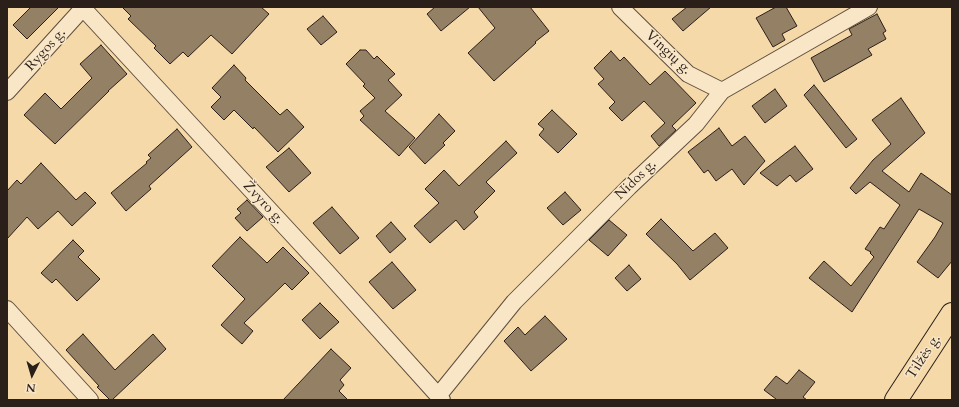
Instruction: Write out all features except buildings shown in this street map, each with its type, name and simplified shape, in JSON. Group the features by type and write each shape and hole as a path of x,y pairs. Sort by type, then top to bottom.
{"highway":[{"name":"Tilžės g.","path":"896,400 952,314"}],"street":[{"name":"Rygos g.","path":"7,92 83,7"},
{"name":"Žvyro g.","path":"83,7 325,270 440,398"},
{"name":"Vingių g.","path":"620,7 688,74 722,91"},
{"name":"Nidos g.","path":"440,398 514,302 629,187 696,124 722,91 869,7"},
{"path":"7,308 90,400"}]}
